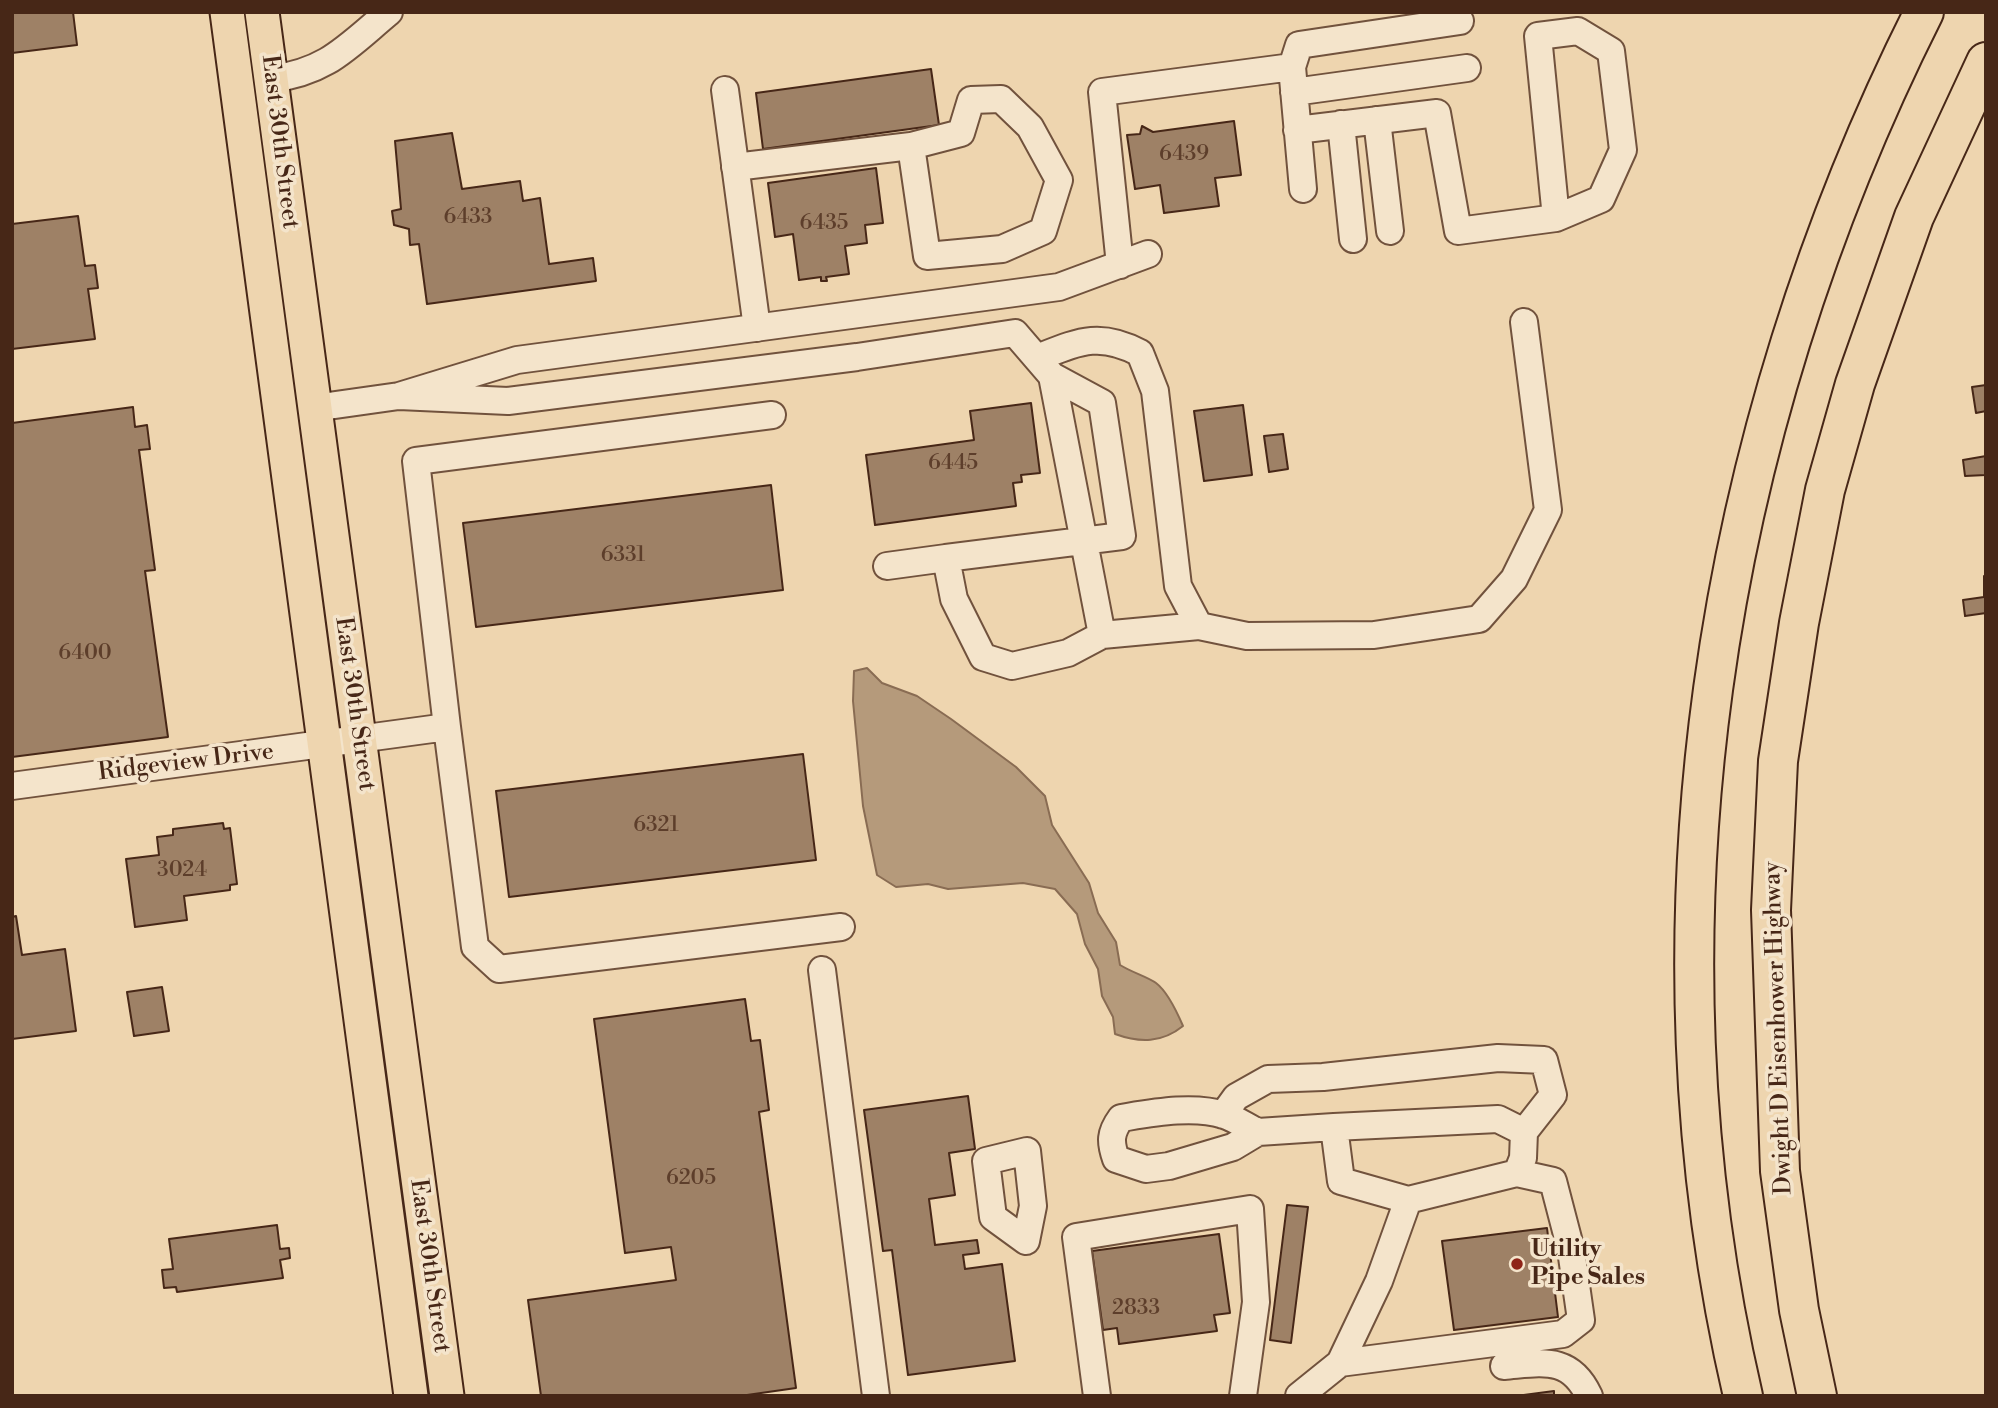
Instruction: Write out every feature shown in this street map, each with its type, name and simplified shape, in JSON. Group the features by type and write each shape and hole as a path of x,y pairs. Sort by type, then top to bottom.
{"highway":[{"path":"1742,1396 1717,1254 1698,1066 1697,874 1714,674 1745,506 1784,360 1850,174 1924,12"},
{"name":"Dwight D Eisenhower Highway","path":"1817,1396 1799,1310 1780,1171 1771,911 1778,761 1799,623 1825,490 1855,384 1914,218 1986,62"}],"main road":[{"name":"East 30th Street","path":"227,12 411,1396"},
{"name":"East 30th Street","path":"262,12 447,1396"},
{"path":"236,83 271,79"}],"street":[{"path":"271,79 302,75 332,59 389,12"},
{"path":"1303,189 1293,79 1299,46 1460,21"},
{"path":"1297,130 1437,113 1458,231 1556,218 1601,199 1623,150 1611,51 1578,31 1538,36 1556,218"},
{"path":"1120,265 1102,92 1467,68"},
{"path":"725,90 757,328"},
{"path":"735,167 911,146 961,134 971,100 1001,99 1030,127 1059,180 1043,231 1002,249 927,256 911,146"},
{"path":"1377,120 1390,231"},
{"path":"1341,124 1353,239"},
{"path":"314,408 400,396 517,360 1059,287 1148,254"},
{"path":"946,558 954,599 983,657 1012,666 1068,653 1102,635 1199,626 1247,636 1374,635 1479,618 1514,579 1548,510 1524,322"},
{"path":"400,396 508,401 857,357 1015,333 1045,367 1102,403 1122,536 887,566"},
{"path":"1045,367 1085,340 1118,341 1140,353 1155,391 1178,586 1199,626"},
{"path":"1045,367 1084,540 1102,635"},
{"path":"772,415 416,461 475,947 499,969 841,927"},
{"name":"Ridgeview Drive","path":"12,786 324,746 447,727"},
{"path":"822,970 876,1396"},
{"path":"1223,1115 1237,1097 1268,1079 1323,1077 1498,1058 1544,1059 1553,1095 1524,1132 1523,1158 1517,1173"},
{"path":"1258,1132 1223,1115 1178,1112 1121,1118 1112,1130 1111,1145 1116,1159 1146,1169 1202,1158 1233,1147 1258,1132 1498,1119 1524,1132"},
{"path":"1334,1127 1341,1181 1408,1200 1517,1173 1553,1181 1571,1250 1581,1320 1563,1335 1340,1363"},
{"path":"1299,1396 1340,1363 1379,1281 1408,1200"},
{"path":"1097,1396 1076,1237 1250,1209 1256,1302 1243,1396"},
{"path":"1504,1366 1556,1362 1581,1380 1588,1396"}],"shaded area":[{"path":"867,668 882,683 917,696 951,719 1016,767 1045,796 1052,825 1089,883 1098,913 1116,942 1120,965 1160,987 1172,1003 1183,1026 1167,1036 1150,1040 1115,1034 1113,1017 1102,996 1098,969 1085,944 1077,914 1055,889 1023,883 948,889 928,884 896,887 877,875 863,806 853,701 854,671"}],"building":[{"path":"12,12 73,12 77,45 12,53"},
{"path":"931,69 939,125 763,149 756,93"},
{"path":"1234,121 1241,175 1215,178 1219,206 1164,213 1160,185 1135,189 1127,135 1140,134 1142,126 1153,132"},
{"path":"452,133 462,189 520,181 523,201 540,198 549,264 593,258 596,281 427,304 419,244 410,245 409,229 394,225 392,211 401,209 395,141"},
{"path":"876,168 883,223 865,225 867,243 845,246 849,274 826,277 827,281 821,281 821,277 799,280 793,234 775,237 768,183"},
{"path":"78,216 85,266 95,265 98,288 88,289 95,339 12,349 12,224"},
{"path":"1986,385 1986,411 1976,413 1972,387"},
{"path":"1031,403 1040,473 1021,475 1022,482 1013,483 1016,506 875,525 866,455 974,440 970,411"},
{"path":"1243,405 1252,475 1204,481 1194,411"},
{"path":"133,407 135,427 147,425 150,449 139,450 155,570 145,571 168,737 12,757 12,423"},
{"path":"1283,434 1288,469 1269,472 1264,436"},
{"path":"1986,456 1986,475 1965,476 1963,460"},
{"path":"771,485 783,590 476,627 463,523"},
{"path":"1984,576 1986,613 1965,616 1963,600 1984,597"},
{"path":"803,754 816,860 509,897 496,791"},
{"path":"223,823 224,829 230,828 237,884 230,885 230,890 184,896 187,920 135,927 126,859 159,855 157,837 173,835 173,829"},
{"path":"16,916 22,955 65,949 76,1031 12,1039 12,917"},
{"path":"162,987 169,1031 134,1036 127,992"},
{"path":"745,999 751,1041 760,1040 769,1110 759,1112 796,1388 740,1396 541,1396 528,1300 676,1280 671,1247 625,1253 594,1019"},
{"path":"968,1096 975,1149 949,1153 955,1195 929,1199 935,1245 977,1240 979,1253 963,1255 965,1269 1002,1264 1015,1361 908,1375 892,1250 883,1251 864,1110"},
{"path":"1287,1205 1308,1207 1291,1343 1270,1340"},
{"path":"277,1225 280,1249 289,1248 290,1258 280,1260 283,1278 177,1292 176,1287 164,1288 162,1270 173,1269 169,1239"},
{"path":"1547,1228 1558,1317 1454,1330 1442,1241"},
{"path":"1219,1234 1230,1313 1214,1315 1217,1331 1119,1344 1117,1328 1103,1330 1092,1251"},
{"path":"1554,1391 1554,1396 1516,1396"}],"place":[{"name":"Utility Pipe Sales","path":"1517,1264"}]}
